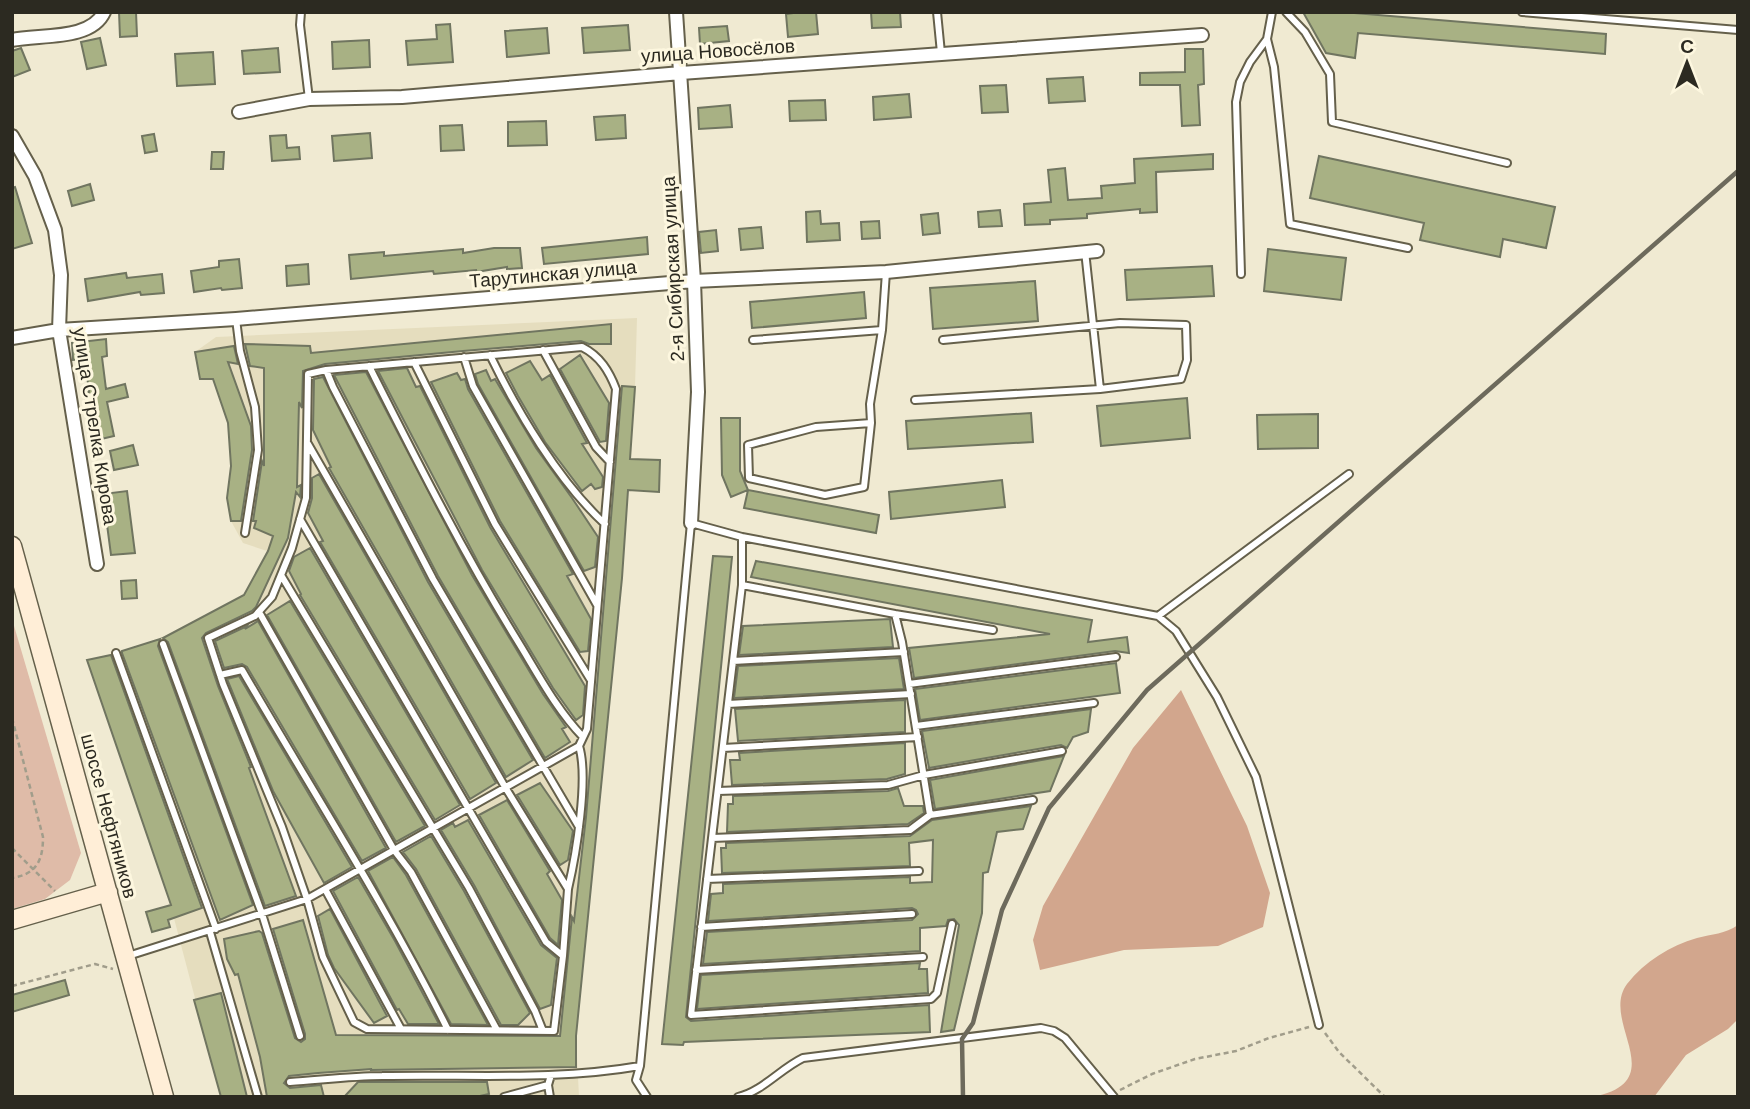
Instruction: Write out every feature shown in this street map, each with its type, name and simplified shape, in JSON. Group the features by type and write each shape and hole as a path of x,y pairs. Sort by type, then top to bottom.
{"main road":[{"name":"шоссе Нефтяников","path":"12,546 164,1097"},
{"path":"12,920 108,892"}],"street":[{"path":"12,40 77,32 100,22 104,12"},
{"name":"2-я Сибирская улица","path":"676,12 694,282 698,392 691,523"},
{"name":"улица Новосёлов","path":"239,112 309,99 402,97 681,73 1202,35"},
{"name":"улица Стрелка Кирова","path":"12,136 35,176 55,230 61,275 60,330 97,564"},
{"name":"Тарутинская улица","path":"12,338 60,330 236,319 694,282 886,272 1091,251"}],"lane":[{"path":"301,12 300,25 309,99"},
{"path":"937,12 942,55"},
{"path":"1272,12 1267,39 1274,67 1290,223 1408,248"},
{"path":"1286,12 1305,32 1329,74 1332,122 1507,163"},
{"path":"1522,12 1738,30"},
{"path":"1241,274 1236,102 1240,82 1250,62 1267,39"},
{"path":"1091,251 1093,326 1100,389"},
{"path":"871,423 816,427 748,446 749,478 825,495 864,487 871,423 870,404 882,330 886,272"},
{"path":"236,319 240,351 255,407 258,450 246,533"},
{"path":"915,400 1100,389 1181,379 1187,360 1186,325 1120,323 943,340"},
{"path":"753,340 882,330"},
{"path":"128,965 213,931 307,899 579,746 587,730 616,389 608,369 590,351 582,347 310,372 306,498 292,548 272,597 259,612 208,638 220,675 282,828 307,899 323,957 354,1022 368,1029 554,1031 568,889 579,827 583,759 579,746"},
{"path":"543,350 596,447 610,462"},
{"path":"490,355 509,394 562,475 592,513 605,524"},
{"path":"464,357 473,386 597,607"},
{"path":"414,362 495,524 591,680"},
{"path":"369,366 435,498 491,598 564,717 583,737"},
{"path":"326,370 332,387 433,579 579,827"},
{"path":"307,442 505,788 568,889"},
{"path":"1158,616 1349,474"},
{"path":"300,519 470,807 546,942 563,956"},
{"path":"647,1097 636,1080 691,523 742,537 1158,616 1176,631 1217,698 1256,777 1320,1025"},
{"path":"742,537 742,585 691,1015 931,999 937,993 952,923"},
{"path":"281,575 431,829 469,888 536,1011 543,1031"},
{"path":"742,585 993,630"},
{"path":"259,612 394,850 411,872 497,1030"},
{"path":"895,614 904,652 930,815"},
{"path":"163,644 262,914 300,1037"},
{"path":"733,661 904,652"},
{"path":"116,653 213,931 258,1097"},
{"path":"909,684 1116,657"},
{"path":"220,675 242,670 401,939 449,1030"},
{"path":"728,704 911,694"},
{"path":"916,726 1094,703"},
{"path":"723,748 918,737"},
{"path":"718,791 888,785 924,775 1062,751"},
{"path":"712,838 910,830 930,815 1033,800"},
{"path":"707,879 919,871"},
{"path":"325,889 401,1029"},
{"path":"701,927 912,914"},
{"path":"696,970 923,957"},
{"path":"738,1097 763,1085 803,1058 1041,1028 1054,1031 1065,1038 1113,1095"},
{"path":"290,1082 381,1076 551,1075 639,1066"},
{"path":"550,1097 548,1085 551,1075"},
{"path":"504,1097 548,1085"}],"path":[{"path":"12,719 43,837 43,855 34,869 23,876 12,878"},
{"path":"12,848 58,893"},
{"path":"12,986 95,964 128,965"},
{"path":"1113,1095 1152,1074 1195,1059 1236,1051 1269,1038 1320,1025 1339,1052 1385,1097"}],"shaded area":[{"path":"637,318 622,578 576,1036 579,1097 221,1097 105,656 155,641 244,595 267,551 243,543 231,521 227,498 231,466 228,423 213,379 200,379 195,352 216,337"},
{"path":"12,619 81,853 70,880 45,899 12,909"},
{"path":"1181,690 1247,826 1270,893 1263,927 1218,946 1124,950 1040,970 1033,940 1043,906 1133,748"},
{"path":"1738,925 1738,1019 1728,1029 1686,1055 1654,1097 1592,1097 1616,1089 1628,1078 1632,1064 1621,1015 1621,999 1627,984 1650,961 1668,950"}],"building":[{"path":"119,12 136,12 137,36 120,37"},
{"path":"816,12 818,34 788,37 786,14"},
{"path":"871,12 900,12 901,27 872,28"},
{"path":"1303,12 1342,12 1606,34 1605,54 1358,33 1355,58 1326,53"},
{"path":"450,24 453,62 408,65 406,41 437,39 436,25"},
{"path":"628,25 630,50 584,53 582,28"},
{"path":"727,26 729,41 700,44 699,28"},
{"path":"547,28 549,53 507,57 505,31"},
{"path":"100,38 106,65 87,69 81,42"},
{"path":"369,40 370,67 333,69 332,42"},
{"path":"21,48 30,70 12,77 12,51"},
{"path":"278,48 280,72 244,74 242,51"},
{"path":"1185,49 1203,49 1204,84 1198,85 1200,125 1182,126 1180,85 1140,85 1140,73 1185,72"},
{"path":"213,52 215,84 177,86 175,54"},
{"path":"1083,77 1085,101 1049,103 1047,79"},
{"path":"1006,85 1008,112 982,113 980,86"},
{"path":"909,94 911,117 874,120 873,97"},
{"path":"825,100 826,120 790,121 789,101"},
{"path":"730,105 732,127 699,129 698,108"},
{"path":"625,115 626,138 596,140 594,117"},
{"path":"546,121 547,145 508,146 508,122"},
{"path":"462,125 464,150 441,151 440,126"},
{"path":"370,133 372,158 334,161 332,136"},
{"path":"154,134 157,151 145,153 142,136"},
{"path":"286,135 287,148 299,147 300,159 272,161 270,136"},
{"path":"212,152 224,152 223,169 211,169"},
{"path":"1213,154 1213,169 1156,172 1157,212 1140,213 1140,209 1087,214 1087,218 1050,220 1050,224 1025,225 1024,204 1051,202 1048,170 1065,168 1068,200 1102,198 1101,186 1135,183 1134,159"},
{"path":"1319,156 1555,207 1546,248 1503,239 1500,257 1420,240 1424,223 1310,198"},
{"path":"90,184 94,200 72,206 68,191"},
{"path":"15,187 32,243 12,249 12,188"},
{"path":"1000,210 1002,226 979,227 978,212"},
{"path":"820,211 821,224 839,223 840,240 807,242 806,212"},
{"path":"938,213 940,233 923,235 921,215"},
{"path":"879,221 880,238 862,239 861,222"},
{"path":"761,227 763,248 741,250 739,229"},
{"path":"716,230 718,251 701,253 699,232"},
{"path":"647,237 648,254 544,264 542,248"},
{"path":"494,248 520,248 522,268 434,274 433,271 351,279 349,255 384,252 384,256 463,249 463,253"},
{"path":"1268,249 1346,258 1341,300 1264,291"},
{"path":"239,259 242,288 194,292 191,271 219,267 219,261"},
{"path":"308,264 309,284 287,286 286,266"},
{"path":"1212,266 1214,296 1127,300 1125,270"},
{"path":"126,273 127,278 162,274 164,293 141,295 140,292 88,301 85,279"},
{"path":"1035,281 1038,321 933,329 930,288"},
{"path":"864,292 866,318 752,328 750,302"},
{"path":"611,324 611,344 589,344 581,341 463,351 325,364 303,371 302,408 299,402 297,487 301,485 300,497 296,492 288,538 256,607 206,633 202,638 296,896 265,906 168,642 163,638 244,595 268,551 273,536 254,528 262,461 264,466 264,368 250,366 245,344 310,346 311,353"},
{"path":"106,339 107,356 102,357 106,389 125,384 128,397 107,402 114,436 97,440 90,405 86,406 84,393 89,392 85,359 73,360 72,343"},
{"path":"234,346 238,364 228,362 251,426 252,450 241,521 231,521 227,498 231,466 228,423 213,379 200,379 195,352"},
{"path":"580,355 609,403 606,441 600,442 560,369"},
{"path":"530,361 542,380 550,375 587,443 582,444 603,477 602,487 595,489 591,484 582,491 545,442 518,396 506,373"},
{"path":"407,368 416,387 420,386 490,527 585,686 583,715 576,720 553,688 482,570 378,371"},
{"path":"486,370 491,381 495,379 536,448 598,537 595,567 584,571 478,384 475,374"},
{"path":"366,372 472,575 543,694 566,727 562,729 570,742 545,758 438,576 334,375"},
{"path":"457,373 461,380 465,379 468,389 573,574 567,576 591,619 588,651 580,652 500,521 431,382"},
{"path":"323,377 428,582 533,760 506,777 329,468 331,467 313,430 314,379"},
{"path":"622,386 635,387 630,459 660,460 659,492 628,490 622,578 576,1036 576,1067 370,1070 372,1069 318,1073 289,1076 284,1083 290,1088 321,1085 324,1097 267,1097 260,1057 238,974 235,975 227,959 224,939 259,931 262,933 295,1038 301,1042 305,1039 305,1034 273,929 303,920 336,1035 560,1036 572,917 574,921 586,817"},
{"path":"1187,398 1190,438 1101,446 1097,406"},
{"path":"1031,413 1033,442 908,449 906,421"},
{"path":"1318,414 1318,448 1258,449 1257,415"},
{"path":"721,418 740,418 740,471 748,490 731,497 722,475"},
{"path":"133,445 138,465 114,470 110,451"},
{"path":"319,474 496,783 470,799 320,542 323,541 308,513 312,498 312,478"},
{"path":"1002,480 1005,507 891,519 889,492"},
{"path":"748,490 879,515 876,533 744,508"},
{"path":"127,491 135,553 111,555 103,494"},
{"path":"310,548 460,805 435,820 300,595 289,571 294,557"},
{"path":"713,556 732,557 686,1017 691,1021 929,1005 930,1032 662,1044"},
{"path":"756,561 1092,620 1088,642 1127,637 1129,653 1115,651 914,678 909,648 1050,634 751,577"},
{"path":"136,580 137,598 122,599 121,581"},
{"path":"290,601 425,826 396,842 267,615"},
{"path":"890,619 893,647 739,655 743,626"},
{"path":"258,621 386,848 362,861 247,667 242,664 224,668 215,641"},
{"path":"160,639 158,646 253,905 220,920 122,653"},
{"path":"111,655 202,908 168,920 170,927 152,932 146,912 171,905 87,660"},
{"path":"899,658 904,689 734,698 738,666"},
{"path":"1116,663 1120,693 920,720 915,689"},
{"path":"239,676 352,867 324,883 273,791 227,679"},
{"path":"905,700 905,732 738,741 735,709"},
{"path":"1091,709 1088,732 1073,737 1067,748 1061,745 929,768 922,731"},
{"path":"905,743 905,774 887,779 732,785 730,760 740,760 739,753"},
{"path":"1064,756 1050,791 935,809 930,780"},
{"path":"540,783 573,831 568,860 560,865 517,795"},
{"path":"898,788 904,806 923,806 924,813 908,824 727,832 728,804 733,804 733,796 888,791"},
{"path":"507,800 550,871 547,874 562,900 558,945 550,938 479,815"},
{"path":"1031,806 1023,829 997,832 988,872 983,873 982,913 954,1030 941,1032 959,925 954,919 948,920 946,926 920,928 920,951 703,964 707,932 912,920 918,914 912,908 708,921 711,894 723,893 723,884 910,877 910,883 932,882 933,840 909,843 910,866 722,873 721,848 726,848 726,843 910,836 932,820"},
{"path":"468,820 541,945 557,958 551,1005 540,1009 474,885 441,830 453,823 455,827"},
{"path":"431,836 530,1013 518,1025 501,1025 416,869 403,852"},
{"path":"393,857 406,875 488,1025 451,1024 368,871"},
{"path":"358,877 439,1024 408,1024 399,1009 397,1010 333,891"},
{"path":"330,909 387,1016 374,1023 334,968 328,955 318,916"},
{"path":"920,963 919,969 927,969 928,993 697,1009 701,975"},
{"path":"65,980 69,995 12,1012 12,995"},
{"path":"221,993 247,1097 221,1097 194,1000"},
{"path":"358,1082 487,1082 489,1094 475,1097 344,1097"}],"railway":[{"path":"963,1097 962,1039 973,1023 1002,910 1049,808 1147,690 1738,171"}]}
